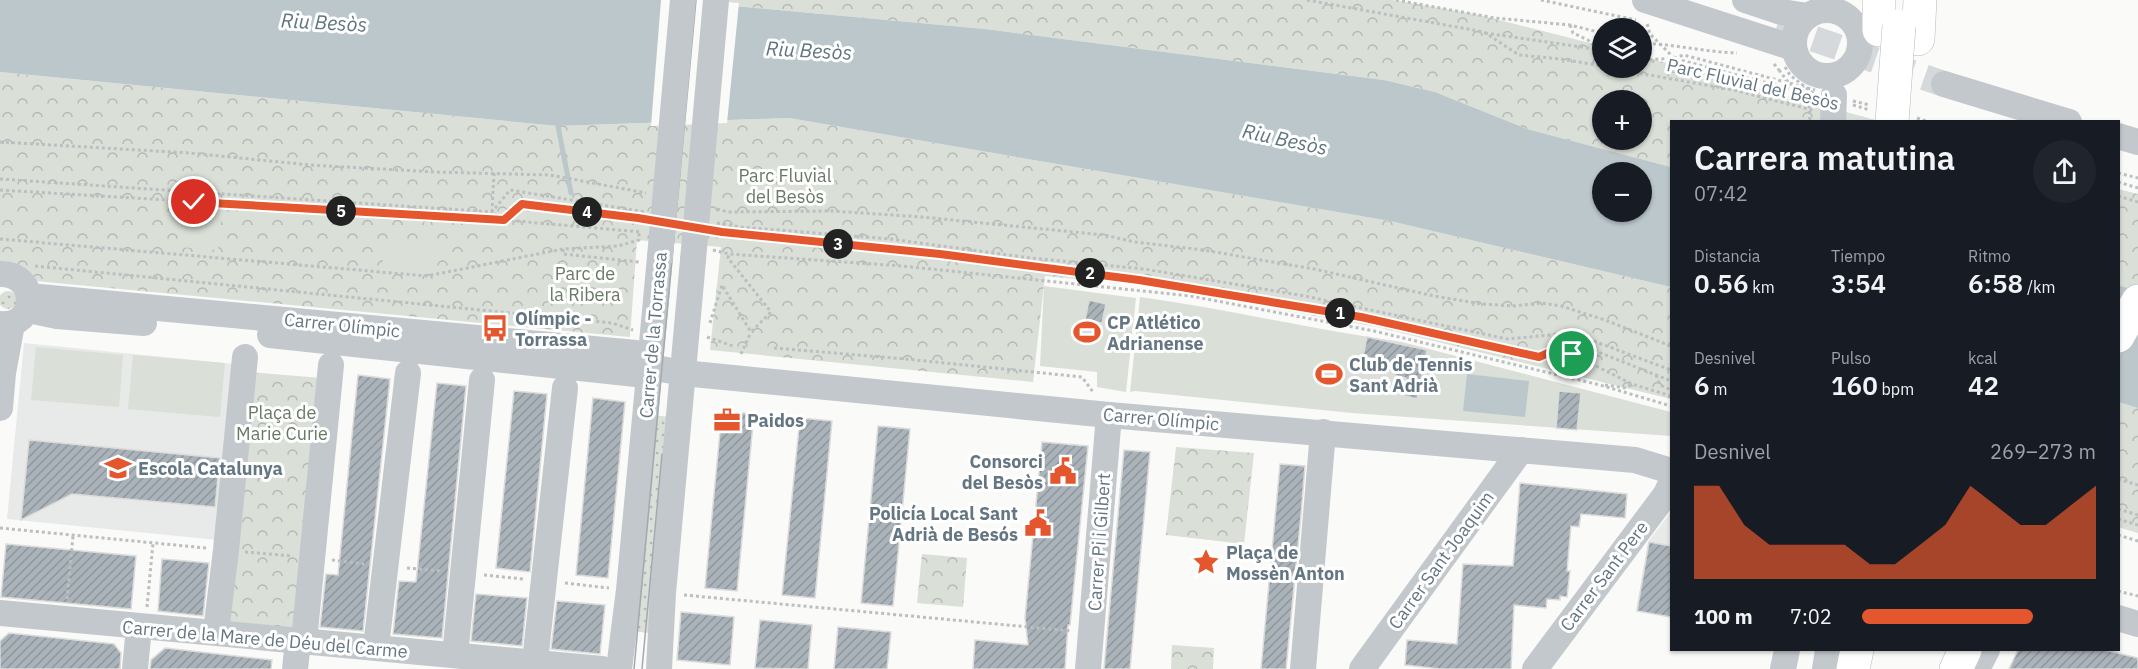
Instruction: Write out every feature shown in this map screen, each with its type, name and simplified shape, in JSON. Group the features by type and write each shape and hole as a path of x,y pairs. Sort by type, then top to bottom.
{"highway":[{"path":"1891,117 1895,19 1920,0"},
{"path":"2120,332 2138,301"},
{"path":"2120,360 2138,328"},
{"path":"1853,669 1857,651"},
{"path":"1940,669 1949,651"},
{"path":"1956,669 1965,651"}],"street":[{"name":"Carrer de la Torrassa","path":"619,669 629,590 650,367 652,260 683,0"},
{"name":"Carrer de la Torrassa","path":"658,669 716,0"},
{"path":"1695,0 1777,26"},
{"path":"1646,11 1797,58 1830,96 1859,51 1859,35 1843,9 1836,12 1815,10 1781,12 1745,0"},
{"path":"1790,57 1800,24 1815,10"},
{"path":"1944,84 2062,120"},
{"path":"2120,137 2138,142"},
{"path":"0,274 15,276 21,281 17,313 2,373 0,408"},
{"name":"Carrer Olímpic","path":"17,313 232,331 636,374 650,367 682,373 1102,406 1323,432 1635,460 1670,471"},
{"path":"217,623 244,357"},
{"path":"295,669 301,636 331,365"},
{"name":"Carrer de la Mare de Déu del Carme","path":"376,638 408,373"},
{"path":"454,657 482,380"},
{"path":"536,652 565,388"},
{"name":"Carrer Pi i Gilbert","path":"1088,669 1092,633 1102,406"},
{"path":"1303,669 1323,432"},
{"name":"Carrer Sant Joaquim","path":"1362,669 1521,450"},
{"name":"Carrer Sant Pere","path":"1535,669 1666,494 1670,485"},
{"name":"Carrer de la Mare de Déu del Carme","path":"0,613 142,622 301,636 454,657 602,669"},
{"path":"2120,619 2138,624"},
{"path":"135,669 142,622"},
{"path":"1783,669 1787,651"},
{"path":"1825,669 1828,651"},
{"path":"1977,669 1986,651"}],"path":[{"path":"1307,0 1592,49"},
{"path":"1396,0 1495,18 1570,25 1592,30"},
{"path":"1646,11 1650,34 1674,58"},
{"path":"1570,25 1573,33 1592,43"},
{"path":"1484,32 1519,56 1592,64"},
{"path":"1652,42 1722,53 1745,53"},
{"path":"1652,59 1684,55 1830,96 1891,117 1914,120"},
{"path":"1790,57 1791,75 1805,85 1891,117"},
{"path":"1779,70 1788,82 1809,99 1810,120"},
{"name":"Parc Fluvial del Besòs","path":"1652,75 1734,90 1830,96"},
{"path":"0,142 190,153 310,165 550,175 650,194"},
{"path":"492,212 494,173"},
{"path":"2120,174 2138,178"},
{"path":"0,179 492,212 504,220"},
{"path":"2120,183 2138,188"},
{"path":"0,190 504,220 639,231 639,240 618,246 563,249 427,276 0,239"},
{"path":"492,212 510,190 647,212"},
{"path":"2120,197 2138,202"},
{"path":"504,220 522,204 652,220"},
{"path":"717,209 728,212 843,212 922,217 1104,235 1314,269 1434,296 1482,304 1513,306 1541,303 1561,306 1670,346"},
{"path":"717,224 890,239 1031,258 1144,269 1305,296 1507,339 1572,333 1670,370"},
{"path":"710,230 940,254 1139,280 1361,317 1539,357 1573,342 1670,381"},
{"path":"563,249 563,254 652,260"},
{"path":"741,354 751,332 771,312 728,258 729,254 902,266 1191,296 1374,331 1599,385 1670,406"},
{"path":"35,266 612,323 634,330"},
{"path":"709,326 722,285 751,332"},
{"path":"1572,333 1572,354 1632,384 1670,396"},
{"path":"705,336 733,346"},
{"path":"774,348 906,358 1082,377 1102,406"},
{"path":"1656,375 1660,385 1670,390"},
{"path":"1599,385 1626,388 1632,384"},
{"path":"2120,480 2138,485"},
{"path":"2120,510 2138,514"},
{"path":"2120,520 2138,525"},
{"path":"66,609 73,536"},
{"path":"2120,536 2138,541"},
{"path":"142,622 153,543"},
{"path":"2120,592 2138,596"},
{"path":"663,593 1092,633"}],"shaded area":[{"name":"Escola Catalunya","path":"24,343 234,364 218,540 7,519"},
{"path":"1670,513 1670,617 1636,611 1648,542"}],"green space":[{"path":"668,0 1393,0 1479,15 1592,43 1592,78 1652,78 1652,59 1875,120 1670,120 1670,167 1607,150 1652,150 1652,90 1592,90 1592,146 1527,129 1435,92 1384,80 985,29"},
{"name":"Parc Fluvial del Besòs","path":"0,72 558,126 789,118 1390,221 1670,287 1670,399 1377,327 1141,285 1045,276 1033,382 710,350 721,247 637,240 630,337 35,281 0,269"},
{"path":"2120,190 2138,194 2138,291 2120,286"},
{"path":"180,217 221,220 218,250 178,247"},
{"path":"385,240 435,244 433,273 382,269"},
{"name":"CP Atlético Adrianense","path":"1044,286 1136,298 1126,392 1097,387 1097,372 1040,366"},
{"path":"4,291 12,291 17,296 15,307 4,309 -1,304 -1,296"},
{"name":"Club de Tennis Sant Adrià","path":"1140,297 1402,342 1670,412 1670,436 1352,413 1130,392"},
{"path":"36,347 123,355 119,407 31,400"},
{"path":"133,355 225,363 220,417 128,409"},
{"name":"Plaça de Marie Curie","path":"234,371 334,379 311,630 211,621"},
{"path":"2120,403 2138,408 2138,533 2120,528"},
{"path":"651,415 672,417 651,633 630,631"},
{"path":"1176,447 1254,453 1244,544 1166,535"},
{"path":"922,554 967,558 963,607 917,603"},
{"path":"1172,645 1214,648 1213,669 1171,669"}],"water":[{"name":"Riu Besòs","path":"0,0 668,0 985,29 1384,80 1435,92 1527,129 1592,146 1592,150 1607,150 1670,167 1670,287 1390,221 789,118 558,126 0,72"},
{"path":"2120,286 2138,291 2138,408 2120,403"},
{"path":"1467,374 1529,381 1525,417 1463,411"}],"pier":[{"path":"661,0 739,3 727,123 651,126"}],"building":[{"path":"1089,300 1106,304 1102,323 1085,320"},
{"path":"1367,337 1427,350 1417,399 1402,395 1406,378 1394,375 1396,364 1363,356"},
{"path":"358,375 390,379 363,631 320,627 326,574 338,575"},
{"path":"437,383 466,386 442,638 393,634 399,581 416,582"},
{"path":"514,391 547,394 530,572 496,568"},
{"path":"1559,391 1581,393 1577,430 1556,428"},
{"path":"593,398 625,402 608,578 576,575"},
{"path":"722,411 754,414 737,591 705,588"},
{"path":"800,418 832,421 815,598 782,595"},
{"path":"878,426 910,429 893,606 861,603"},
{"path":"29,440 220,458 215,507 72,494 21,520"},
{"path":"1042,442 1088,446 1065,669 973,669 975,640 1028,645 1025,618"},
{"path":"1124,450 1150,452 1130,669 1104,669"},
{"path":"1280,464 1305,466 1301,515 1286,669 1261,669"},
{"path":"1520,483 1627,494 1625,518 1581,514 1579,527 1571,526 1567,597 1560,596 1560,600 1547,599 1546,608 1514,605 1511,669 1441,669 1405,665 1407,640 1457,644 1463,564 1513,566"},
{"path":"1649,542 1670,546 1670,617 1637,611"},
{"path":"6,544 136,556 131,609 1,597"},
{"path":"162,559 209,563 203,616 158,611"},
{"path":"476,594 527,598 522,646 471,641"},
{"path":"557,601 605,605 600,654 551,649"},
{"path":"681,612 734,617 730,665 677,660"},
{"path":"760,620 812,625 808,669 755,668"},
{"path":"838,627 891,632 887,669 834,669"},
{"path":"9,633 114,644 121,653 120,669 0,669 0,641"},
{"path":"165,648 272,660 271,669 150,669 151,660"},
{"path":"2018,651 2109,651 2138,658 2138,669 2009,669"}],"waterway":[{"path":"557,121 571,193"}],"tunnel":[{"path":"1777,26 1944,84"}],"tram line":[{"path":"634,669 696,0"},
{"path":"642,669 662,454"}],"place":[{"name":"Olímpic - Torrassa","path":"495,328"},
{"name":"CP Atlético Adrianense","path":"1087,332"},
{"name":"Club de Tennis Sant Adrià","path":"1329,374"},
{"name":"Paidos","path":"727,420"},
{"name":"Escola Catalunya","path":"118,468"},
{"name":"Consorci del Besòs","path":"1063,471"},
{"name":"Policía Local Sant Adrià de Besós","path":"1038,523"},
{"name":"Plaça de Mossèn Anton","path":"1206,562"}],"route":[{"path":"194,202 504,220 522,204 638,218 722,232 940,254 1139,280 1361,317 1539,357 1573,342 1572,354"}],"park label":[{"name":"Parc de la Ribera","path":"585,283"}]}
